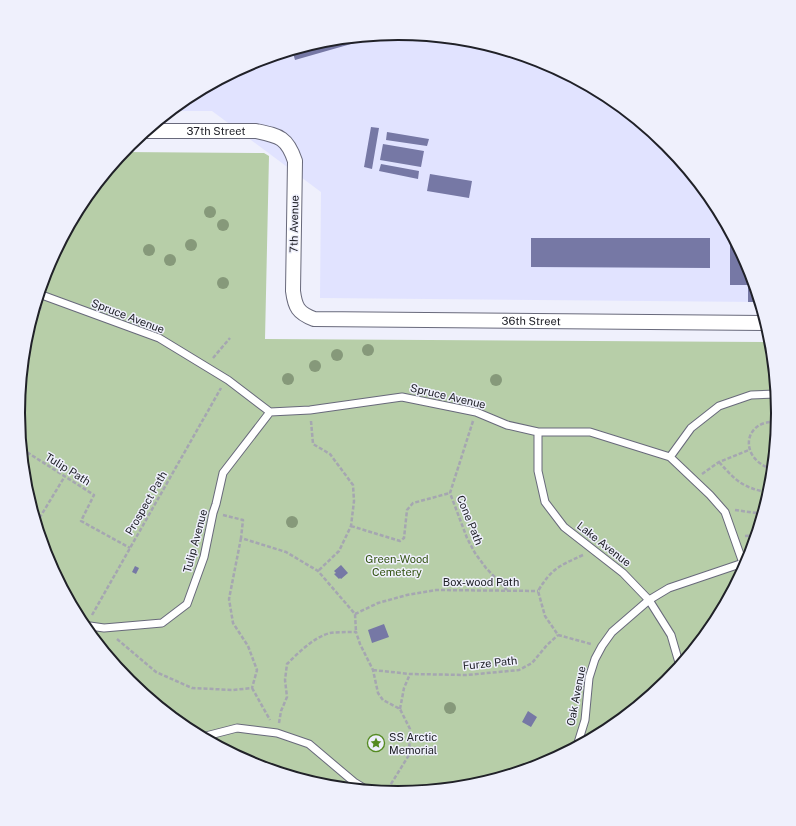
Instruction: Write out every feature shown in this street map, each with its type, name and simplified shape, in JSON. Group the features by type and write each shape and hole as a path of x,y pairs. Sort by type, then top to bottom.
{"street":[{"name":"37th Street","path":"154,131 256,131 272,134 284,140"},
{"name":"7th Avenue","path":"284,140 291,149 295,161 293,291 294,303 299,310"},
{"name":"36th Street","path":"299,310 304,315 314,319 760,323"}],"lane":[{"name":"Spruce Avenue","path":"44,296 159,338 228,380 270,412 310,410 402,397 476,412 507,425 538,432 590,432 670,457 695,480 725,512 742,558"},
{"path":"670,457 691,428 719,406 751,395 770,394"},
{"name":"Tulip Avenue","path":"92,626 104,628 162,623 187,604 204,557 223,473 270,412"},
{"name":"Lake Avenue","path":"538,432 538,471 545,502 564,527 593,551 623,572 649,600 671,635 678,659"},
{"name":"Oak Avenue","path":"579,739 585,720 589,678 595,659 612,632 649,600 669,588 739,566"},
{"path":"210,735 238,728 277,733 309,744 357,784"}],"path":[{"path":"206,367 230,338"},
{"name":"Prospect Path","path":"88,620 221,388"},
{"path":"767,467 760,464 752,455 749,438 762,424 771,421"},
{"name":"Cone Path","path":"472,423 450,493 467,538 475,553 486,568 507,590"},
{"path":"311,426 313,444 330,454 353,485 354,501 351,526 339,551 318,571"},
{"path":"695,480 719,462 750,450"},
{"name":"Tulip Path","path":"27,452 94,495 81,520 130,548"},
{"path":"719,462 735,480 745,486 763,491"},
{"path":"40,517 65,476"},
{"path":"351,526 400,541 404,538 407,510 413,503 450,493"},
{"path":"725,512 733,510 757,513"},
{"path":"213,513 243,520 229,600 233,623 248,646 257,670 252,688 277,733"},
{"path":"241,538 286,552 318,571 355,614 356,632 360,644 373,670 378,693 383,700 400,710 410,729 409,755 390,786"},
{"path":"593,551 561,565 547,576 538,591 545,616 558,635 602,646"},
{"name":"Box-wood Path","path":"355,614 378,603 407,595 436,590 538,591"},
{"path":"104,628 156,672 192,688 233,690 252,688"},
{"path":"277,733 281,711 287,697 285,680 287,664 299,652 329,633 356,632"},
{"name":"Furze Path","path":"373,670 410,674 467,675 519,670 532,663 547,645 558,635"},
{"path":"400,710 404,688 410,674"}],"shaded area":[{"path":"398,40 447,43 495,53 541,68 563,78 605,103 625,117 662,149 694,186 721,227 743,270 754,302 320,298 321,192 212,111 180,111 233,78 255,68 301,53 349,43"}],"green space":[{"name":"Green-Wood Cemetery","path":"131,152 264,153 269,156 265,339 764,342 768,364 771,413 768,462 758,510 743,556 733,578 721,600 694,640 662,677 644,693 625,709 584,736 541,758 518,766 471,779 447,783 398,786 374,785 349,783 301,773 255,758 233,748 211,736 171,709 134,677 102,640 75,599 53,556 32,486 26,437 26,389 32,340 53,270 75,226 88,206 102,186"}],"building":[{"path":"357,42 295,60 294,55 301,53 325,47"},
{"path":"371,127 379,128 372,169 364,167"},
{"path":"387,132 429,139 427,146 386,140"},
{"path":"383,144 424,151 421,167 380,160"},
{"path":"381,164 419,171 418,179 379,171"},
{"path":"430,174 472,181 469,198 427,191"},
{"path":"531,238 710,238 710,268 531,267"},
{"path":"730,243 743,270 754,302 748,302 748,285 730,285"},
{"path":"341,565 348,573 339,579 334,574 336,573 334,571"},
{"path":"135,566 139,568 136,574 132,572"},
{"path":"384,624 389,637 372,643 368,630"},
{"path":"528,711 537,717 531,727 522,722"}],"place":[{"name":"SS Arctic Memorial","path":"376,743"}]}
